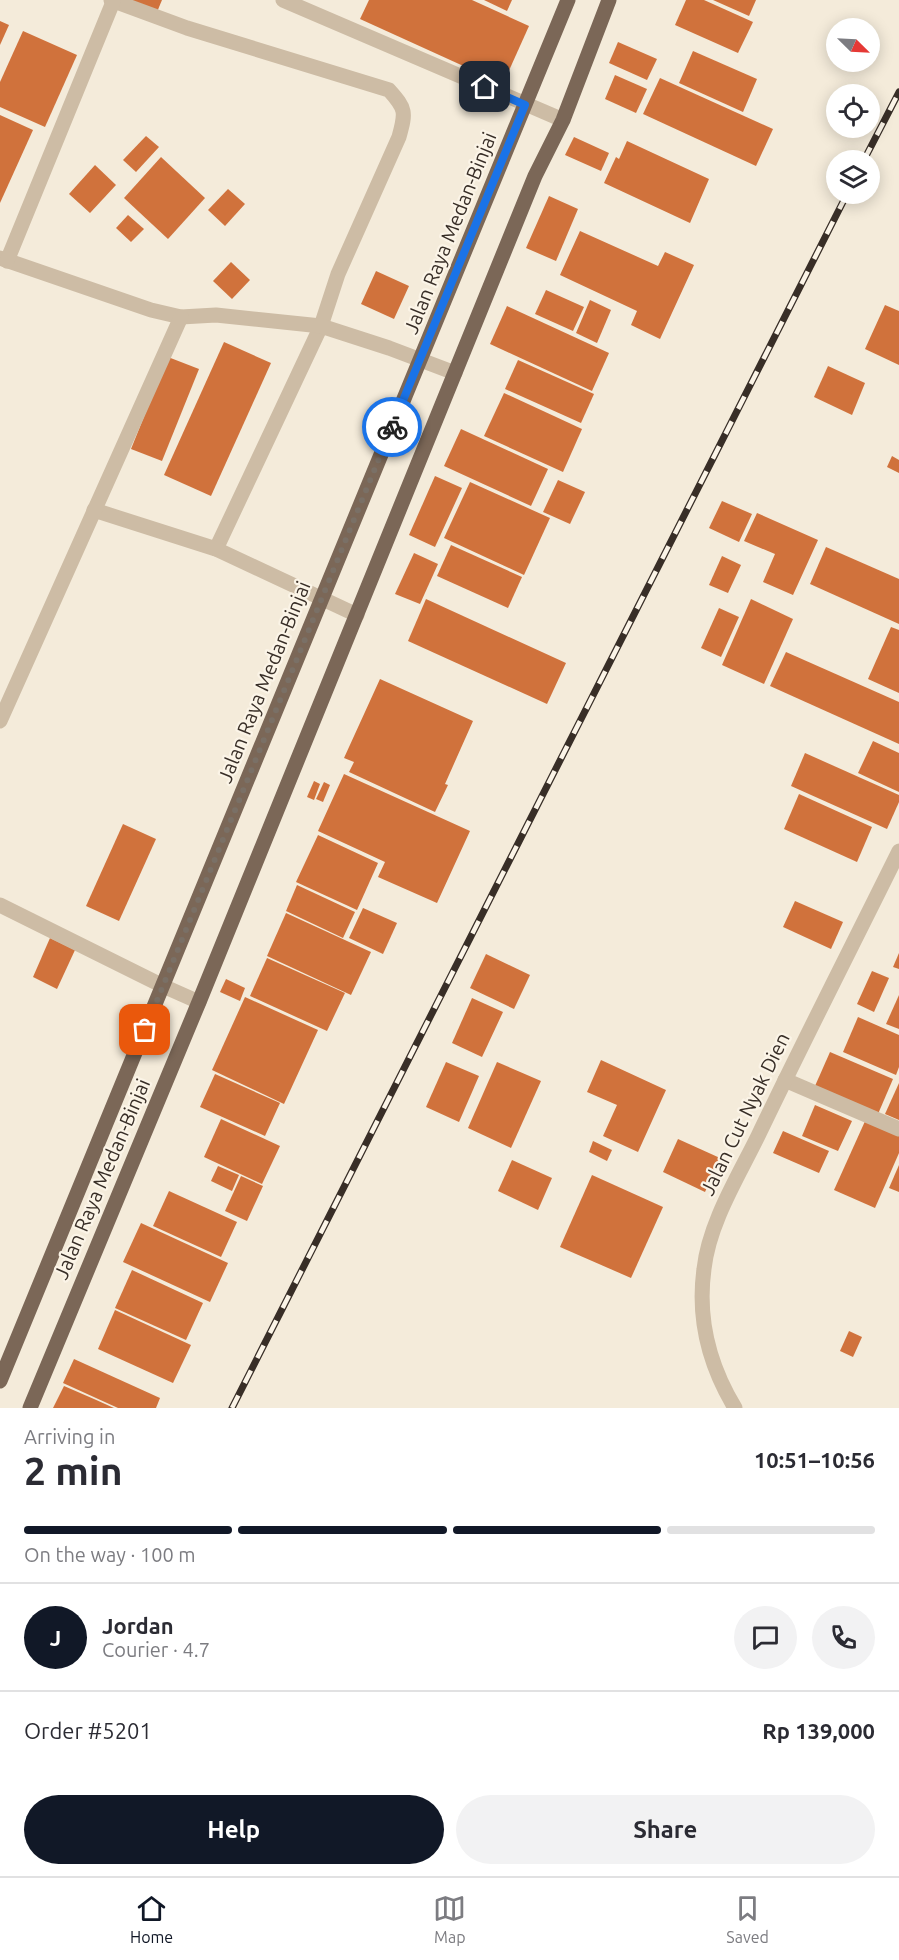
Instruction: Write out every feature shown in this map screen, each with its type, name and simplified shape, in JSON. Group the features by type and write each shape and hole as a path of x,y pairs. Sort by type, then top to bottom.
{"main road":[{"name":"Jalan Raya Medan-Binjai","path":"0,1381 568,0"},
{"name":"Jalan Raya Medan-Binjai","path":"30,1408 199,1002 535,176 562,120 609,0"}],"street":[{"path":"283,0 562,120"},
{"path":"216,549 321,326 338,274 399,137 404,120 402,105 389,90 187,28 112,1 4,259 151,310 181,317 216,315 321,326 455,373"},
{"path":"0,721 181,317"},
{"path":"94,510 216,549 357,615"},
{"name":"Jalan Cut Nyak Dien","path":"735,1408 721,1385 709,1355 704,1325 702,1293 710,1236 784,1080 899,851"},
{"path":"0,905 163,987 199,1002"},
{"path":"784,1080 899,1129"}],"building":[{"path":"130,0 162,0 157,12"},
{"path":"369,0 472,0 529,26 503,84 360,19"},
{"path":"484,0 512,0 507,11"},
{"path":"686,0 704,0 753,22 738,53 675,25"},
{"path":"713,0 756,0 749,16"},
{"path":"0,21 9,25 0,45"},
{"path":"23,31 77,55 45,127 0,107 0,82"},
{"path":"618,42 657,59 647,80 609,63"},
{"path":"693,51 757,79 743,112 679,83"},
{"path":"615,75 647,89 636,113 605,99"},
{"path":"660,78 773,129 756,166 643,114"},
{"path":"0,115 33,130 0,203"},
{"path":"146,136 159,147 136,172 123,160"},
{"path":"574,137 609,153 601,171 565,155"},
{"path":"627,141 709,179 690,223 604,183 616,157 619,159"},
{"path":"161,157 205,198 168,239 124,198"},
{"path":"95,165 116,185 90,213 69,194"},
{"path":"228,189 245,204 225,226 208,210"},
{"path":"549,196 578,209 556,261 526,248"},
{"path":"128,215 144,229 131,242 116,228"},
{"path":"580,231 658,266 665,252 694,265 660,339 631,325 637,311 560,275"},
{"path":"231,262 250,280 232,299 213,281"},
{"path":"376,271 409,286 394,319 361,304"},
{"path":"546,290 584,307 573,331 535,314"},
{"path":"590,300 611,310 597,343 576,333"},
{"path":"885,305 899,311 899,365 865,349"},
{"path":"507,306 609,353 592,391 490,344"},
{"path":"224,342 271,363 211,496 164,475"},
{"path":"168,357 199,369 162,461 131,449"},
{"path":"518,360 594,394 581,423 505,389"},
{"path":"828,366 865,383 852,415 814,397"},
{"path":"504,393 582,429 563,472 484,436"},
{"path":"461,429 548,469 531,506 444,466"},
{"path":"892,456 899,460 899,473 887,467"},
{"path":"435,476 462,488 435,547 409,535"},
{"path":"558,480 585,492 570,524 543,512"},
{"path":"470,482 550,518 524,575 444,538"},
{"path":"722,501 752,514 739,542 709,528"},
{"path":"757,513 818,540 793,595 763,582 775,554 744,541"},
{"path":"451,545 522,577 508,608 437,576"},
{"path":"826,547 899,579 899,624 810,584"},
{"path":"414,553 438,564 420,604 395,594"},
{"path":"722,556 741,565 728,593 709,585"},
{"path":"426,599 566,663 547,704 408,641"},
{"path":"751,599 793,619 764,684 722,665"},
{"path":"719,608 739,617 721,657 701,648"},
{"path":"891,627 899,630 899,693 868,679"},
{"path":"786,652 899,702 899,744 770,686"},
{"path":"380,679 473,721 435,812 349,772 354,762 344,758"},
{"path":"873,741 899,753 899,792 858,773"},
{"path":"805,753 899,795 899,802 887,829 791,786"},
{"path":"344,774 470,831 437,903 378,877 385,862 318,831"},
{"path":"314,781 320,784 314,800 307,797"},
{"path":"324,782 330,785 323,802 316,799"},
{"path":"799,794 872,827 857,862 784,829"},
{"path":"123,824 156,839 119,921 86,906"},
{"path":"318,835 378,863 357,910 296,882"},
{"path":"297,885 355,912 343,938 286,911"},
{"path":"795,901 843,922 831,949 783,927"},
{"path":"363,908 397,923 383,954 349,938"},
{"path":"286,913 371,952 351,995 267,956"},
{"path":"50,938 75,950 57,989 33,977"},
{"path":"899,953 899,969 893,967"},
{"path":"486,954 530,975 514,1009 470,988"},
{"path":"267,958 345,993 327,1031 250,996"},
{"path":"872,971 889,978 874,1012 857,1004"},
{"path":"226,979 245,988 240,1001 220,992"},
{"path":"899,995 899,1029 886,1024"},
{"path":"245,997 318,1030 284,1104 212,1070"},
{"path":"472,998 503,1012 482,1057 452,1043"},
{"path":"858,1017 899,1035 899,1067 896,1075 843,1052"},
{"path":"830,1052 893,1079 878,1114 815,1086"},
{"path":"601,1060 666,1090 638,1152 603,1136 617,1105 587,1092"},
{"path":"446,1062 479,1076 459,1122 426,1107"},
{"path":"497,1062 541,1081 511,1148 468,1128"},
{"path":"215,1074 280,1103 265,1136 200,1107"},
{"path":"899,1083 899,1120 885,1114"},
{"path":"815,1105 852,1121 838,1151 802,1136"},
{"path":"221,1119 280,1146 262,1184 204,1157"},
{"path":"866,1119 899,1133 899,1153 875,1208 834,1190"},
{"path":"783,1131 829,1151 819,1173 773,1153"},
{"path":"678,1139 720,1158 705,1192 663,1172"},
{"path":"593,1141 612,1150 607,1161 589,1152"},
{"path":"512,1160 552,1178 538,1210 498,1191"},
{"path":"899,1165 899,1192 889,1188"},
{"path":"218,1166 239,1175 232,1191 211,1181"},
{"path":"592,1175 663,1207 631,1278 560,1247"},
{"path":"241,1176 263,1186 247,1221 225,1211"},
{"path":"169,1191 237,1222 221,1257 153,1226"},
{"path":"141,1223 228,1263 210,1302 123,1262"},
{"path":"132,1270 203,1303 186,1340 115,1308"},
{"path":"115,1310 191,1345 173,1383 98,1349"},
{"path":"849,1331 862,1337 853,1357 840,1351"},
{"path":"74,1359 160,1398 156,1408 118,1408 63,1383"},
{"path":"64,1386 94,1399 114,1408 53,1408"}],"railway":[{"path":"869,150 899,92"},
{"path":"232,1408 842,204"}],"way so far":[{"path":"145,1030 392,427"}],"route":[{"path":"392,427 525,105 485,87"}]}
